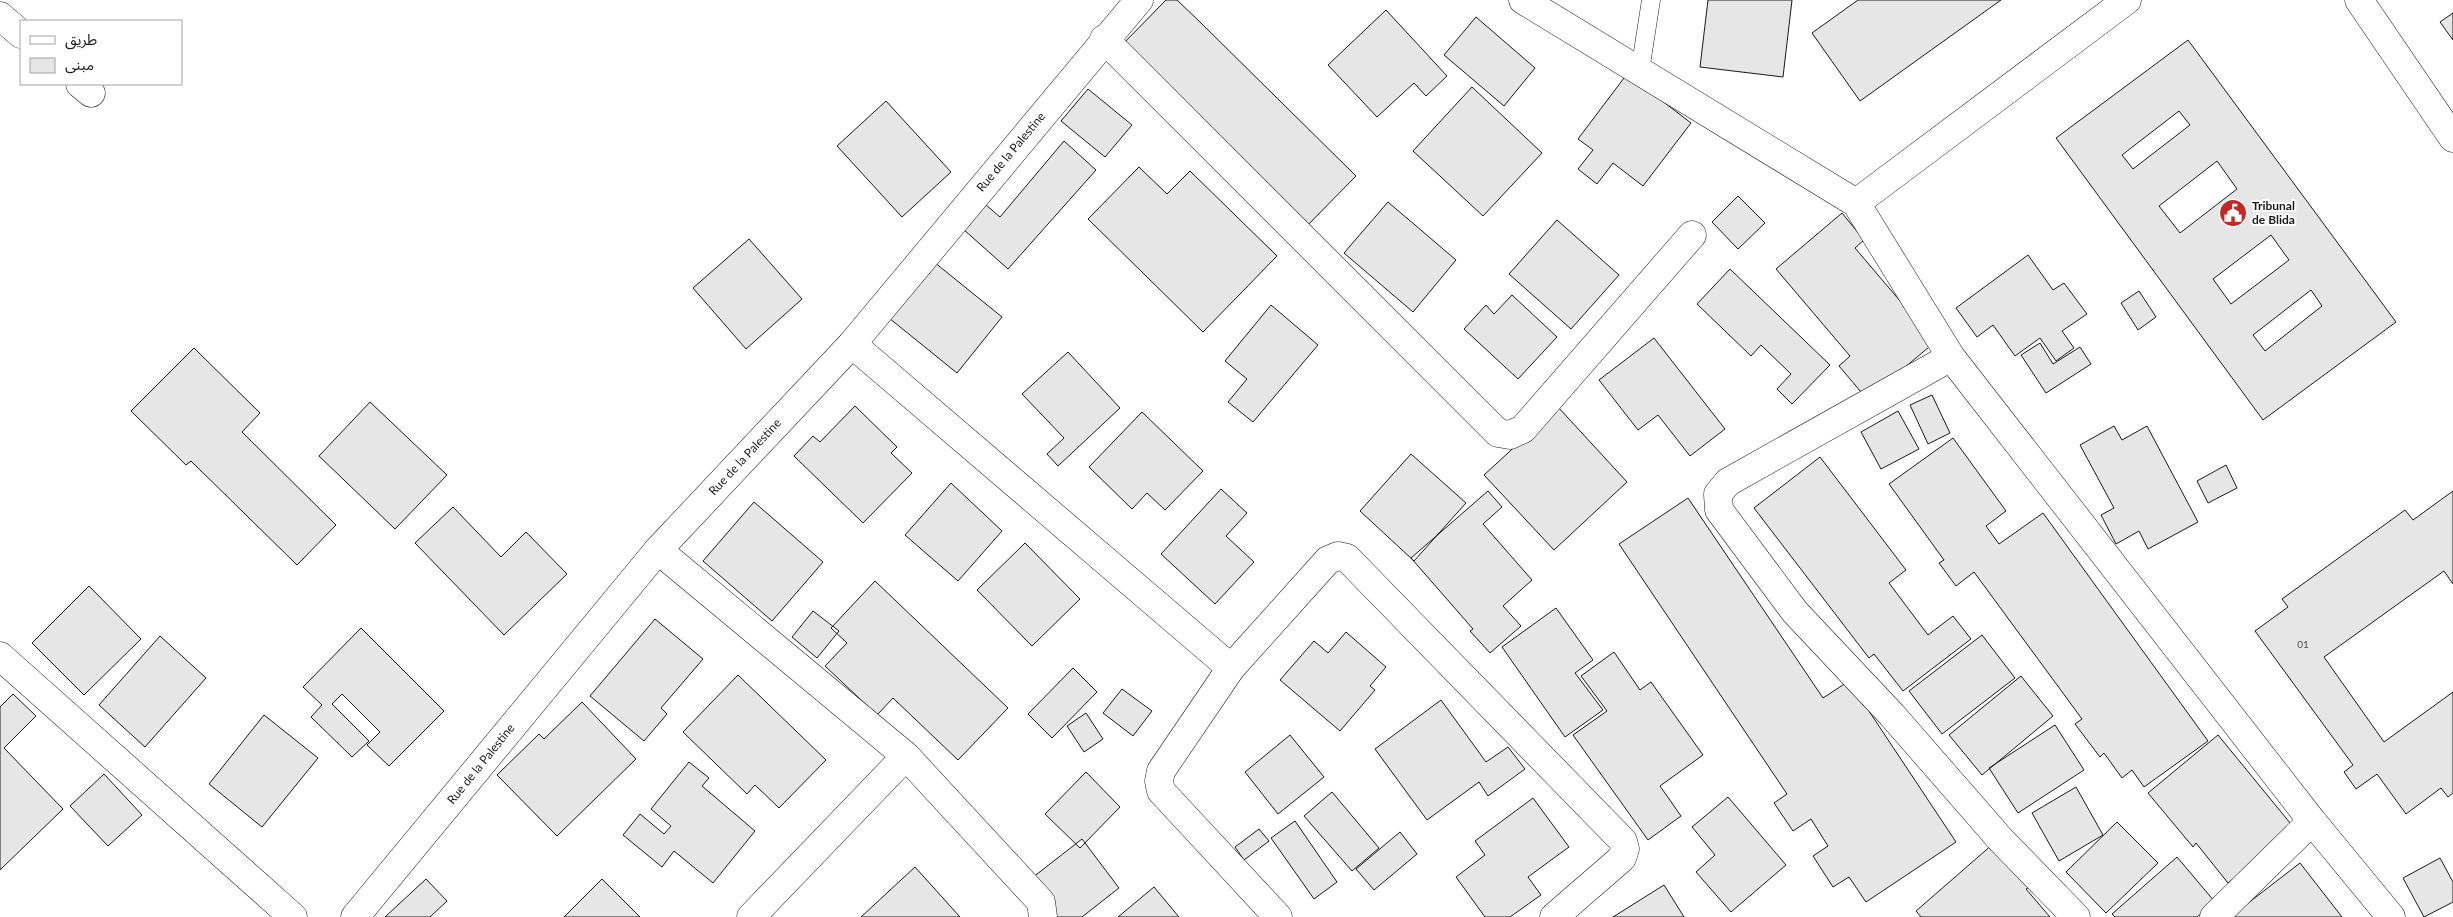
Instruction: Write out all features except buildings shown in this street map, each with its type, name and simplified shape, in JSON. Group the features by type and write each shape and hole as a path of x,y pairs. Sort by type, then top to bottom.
{"street":[{"name":"Rue de la Palestine","path":"355,917 658,550 852,344 1138,0"},
{"path":"1522,0 1856,203 1951,357 2312,820 2390,917"},
{"path":"2359,0 2453,138"},
{"path":"1856,203 2122,2"},
{"path":"0,16 20,33"},
{"path":"1104,39 1498,433 1510,435 1523,429 1692,235"},
{"path":"852,344 1231,668"},
{"path":"1951,357 1728,482 1718,494 1719,510 1795,612 1892,715 2001,840 2076,917"},
{"path":"658,550 906,756 1041,902 1043,917"},
{"path":"1278,917 1161,791 1159,781 1161,771 1231,668 1328,560 1338,556 1347,558 1623,841 1625,850 1622,858 1554,917"},
{"path":"0,656 292,917"},
{"path":"751,917 906,756"},
{"path":"2214,917 2312,820"}],"lane":[{"path":"1640,71 1651,0"}],"place":[{"name":"Tribunal de Blida","path":"2233,213"}]}
